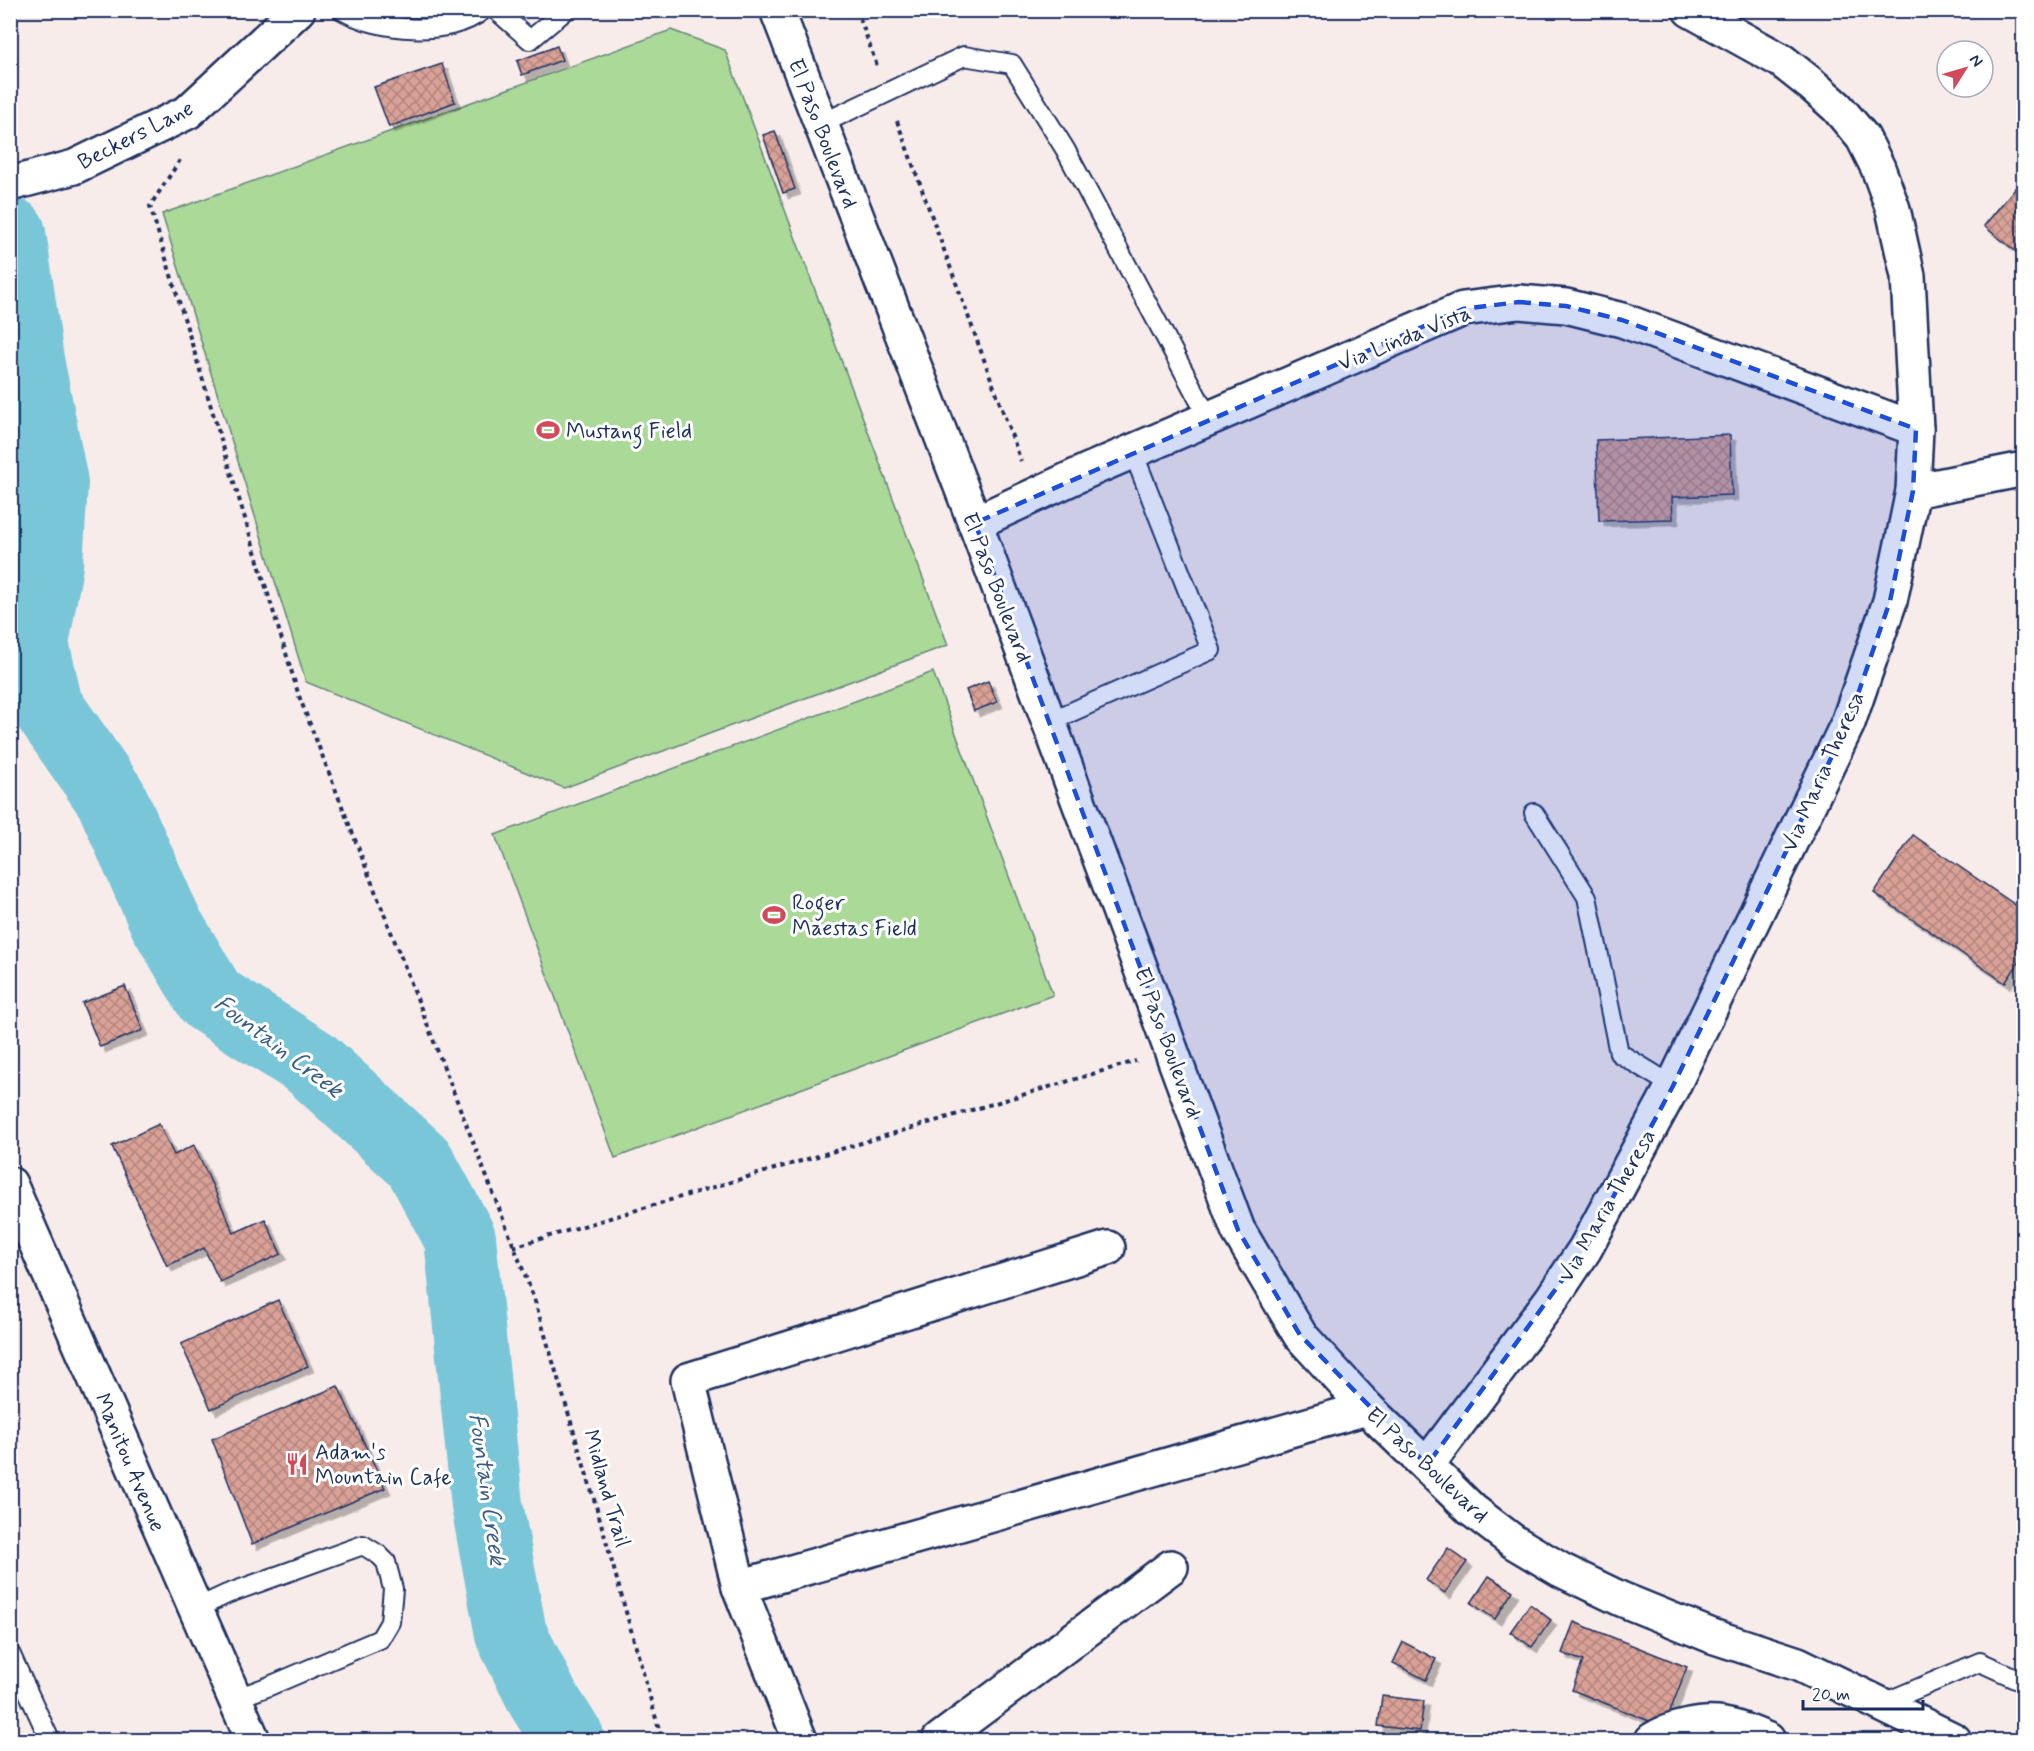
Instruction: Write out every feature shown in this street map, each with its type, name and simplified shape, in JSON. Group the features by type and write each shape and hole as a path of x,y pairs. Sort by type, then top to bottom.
{"street":[{"name":"Beckers Lane","path":"10,184 74,167 188,112 298,10"},
{"name":"El Paso Boulevard","path":"777,10 975,523 1238,1230 1300,1335 1367,1408 1472,1510 1514,1542 1561,1570 1621,1599 1712,1636 1798,1664 1954,1740"},
{"name":"Via Maria Theresa","path":"1427,1465 1551,1300 1585,1250 1673,1086 1848,723 1890,601 1913,491 1916,429 1908,276 1893,209 1878,168 1863,138 1837,107 1782,61 1690,10"},
{"name":"Via Linda Vista","path":"975,523 1463,309 1519,302 1566,306 1622,320 1916,429"},
{"path":"1913,491 2024,469"},
{"name":"Manitou Avenue","path":"15,1205 253,1740"},
{"path":"800,1740 739,1587 688,1380 1108,1248"},
{"path":"739,1587 1367,1408"},
{"path":"939,1740 1171,1567"},
{"path":"1652,1740 1701,1724 1722,1724 1768,1740"}],"lane":[{"path":"342,10 357,19 394,28 441,27 475,17 483,10"},
{"path":"496,10 530,40 566,10"},
{"path":"820,124 964,56 1012,64 1065,148 1209,419"},
{"path":"1049,722 1211,650 1133,452"},
{"path":"1534,813 1587,897 1620,1053 1673,1086"},
{"path":"195,1609 227,1594 363,1545 386,1562 393,1589 390,1622 380,1639 234,1699"},
{"path":"10,1653 50,1740"},
{"path":"1879,1705 1980,1662 2024,1682"}],"path":[{"path":"857,10 1018,454 1036,495"},
{"name":"Midland Trail","path":"180,159 150,206 299,696 534,1298 662,1740"},
{"path":"513,1247 1172,1051"}],"highlighted area":[{"path":"1519,302 1566,306 1622,320 1916,429 1913,491 1890,601 1848,723 1673,1086 1585,1249 1427,1465 1300,1335 1238,1230 975,523 1463,309"}],"green space":[{"name":"Mustang Field","path":"671,30 725,50 948,645 564,788 306,682 162,214"},
{"name":"Roger Maestas Field","path":"933,672 1053,995 615,1158 495,835"}],"building":[{"path":"557,46 562,60 522,75 517,61"},
{"path":"442,64 455,102 389,127 374,87"},
{"path":"775,131 795,189 783,193 763,135"},
{"path":"2024,177 2024,258 1984,226"},
{"path":"1730,435 1732,495 1672,497 1673,519 1599,521 1596,440"},
{"path":"988,681 997,702 974,711 966,690"},
{"path":"1913,835 2024,911 2024,955 2005,983 1874,893"},
{"path":"125,986 143,1030 100,1047 82,1003"},
{"path":"159,1124 174,1155 194,1145 234,1233 265,1219 281,1254 220,1282 204,1248 167,1266 112,1146"},
{"path":"278,1300 308,1366 211,1409 181,1344"},
{"name":"Adam's Mountain Cafe","path":"338,1386 385,1488 252,1544 212,1439"},
{"path":"1448,1548 1467,1562 1445,1593 1426,1580"},
{"path":"1489,1576 1513,1591 1495,1619 1471,1603"},
{"path":"1530,1604 1551,1620 1532,1647 1510,1632"},
{"path":"1574,1622 1687,1667 1664,1727 1572,1690 1583,1661 1562,1653"},
{"path":"1403,1642 1436,1659 1426,1680 1393,1663"},
{"path":"1382,1696 1424,1701 1420,1731 1378,1726"}],"waterway":[{"name":"Fountain Creek","path":"10,233 28,360 52,483 47,565 33,643 47,706 111,798 165,921 211,999 311,1063 419,1162 460,1238 487,1505 511,1634 543,1699 569,1740"}],"place":[{"name":"Mustang Field","path":"548,430"},
{"name":"Roger Maestas Field","path":"774,915"},
{"name":"Adam's Mountain Cafe","path":"297,1464"}]}
